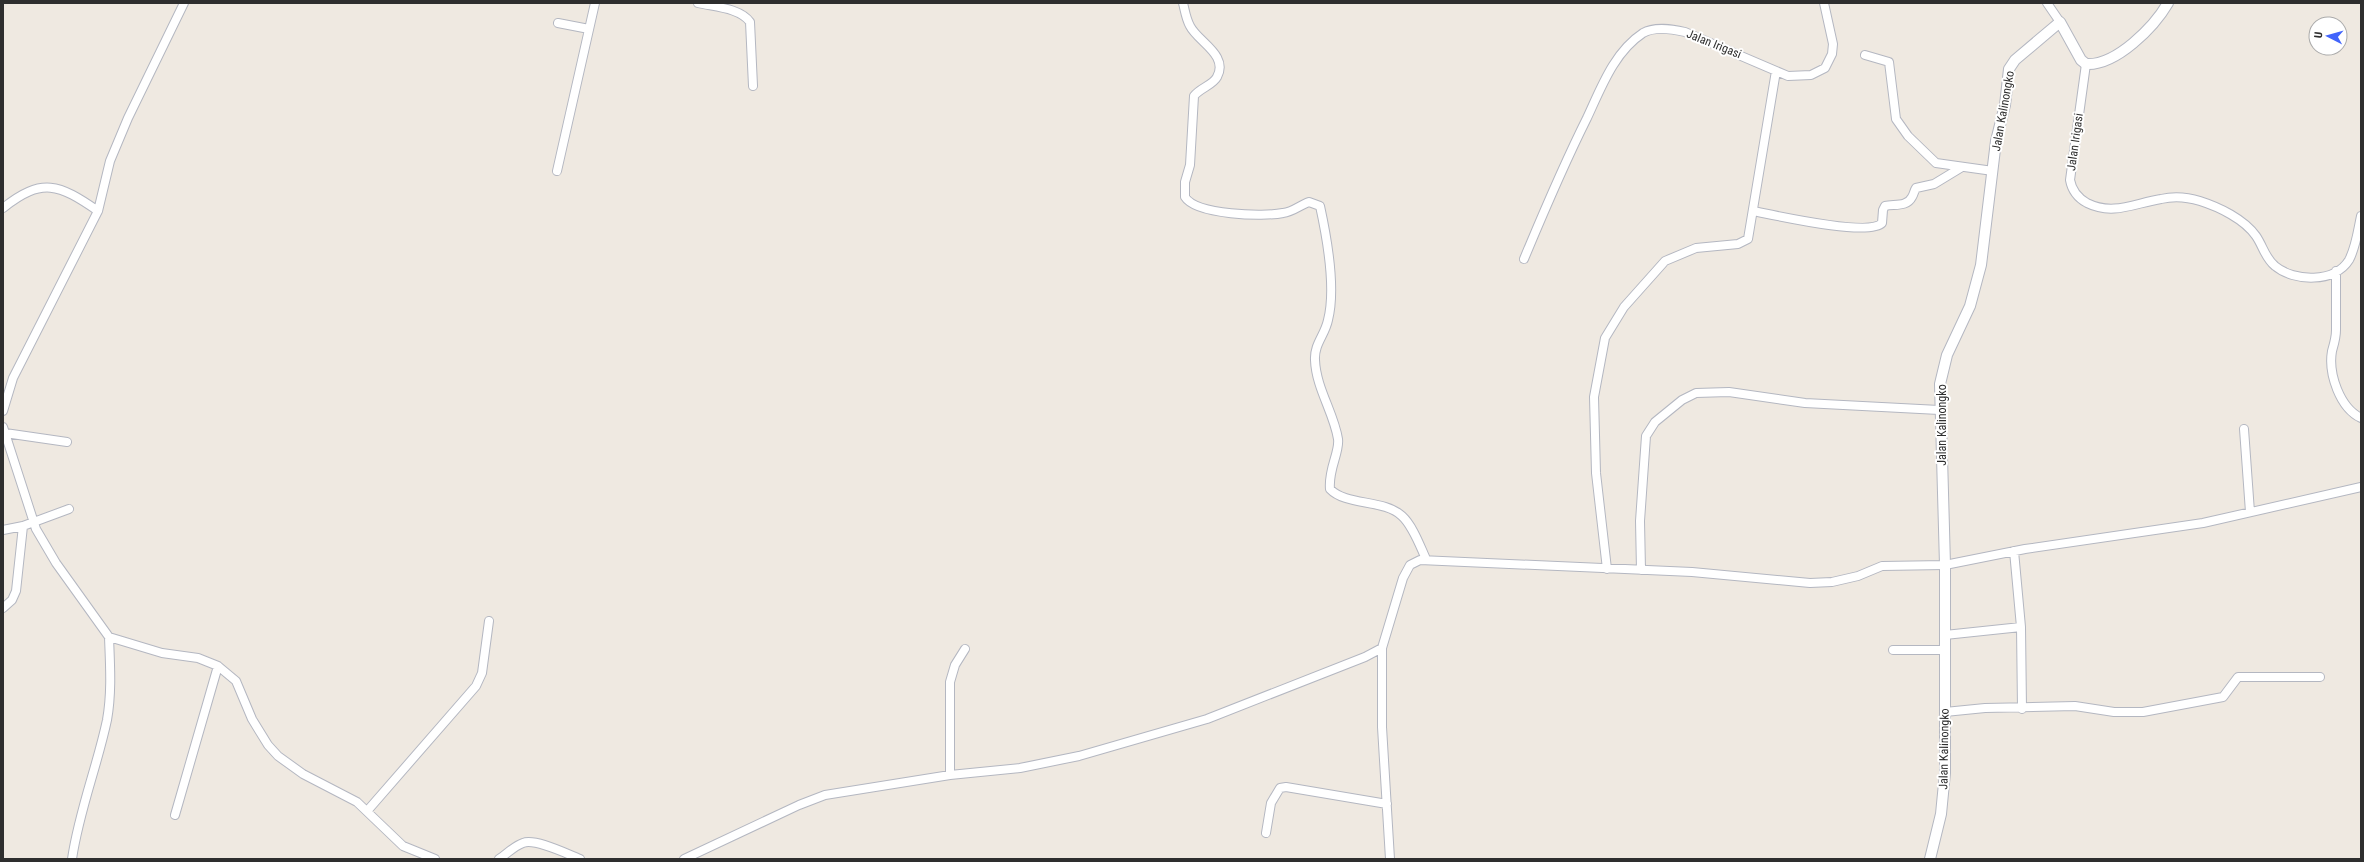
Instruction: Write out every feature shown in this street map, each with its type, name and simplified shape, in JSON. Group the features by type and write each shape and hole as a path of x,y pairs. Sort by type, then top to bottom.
{"street":[{"path":"3,411 13,378 98,211 110,161 125,125 184,3"},
{"path":"557,170 595,3"},
{"path":"698,3 738,12 746,16 750,22 753,86"},
{"path":"1182,3 1190,27 1217,56 1219,68 1218,77 1212,82 1198,89 1194,96 1190,165 1185,182 1185,197 1197,206 1259,216 1285,213 1308,202 1320,206 1329,255 1330,302 1328,321 1315,349 1315,361 1317,378 1338,440 1330,472 1330,489 1338,496 1376,504 1402,516 1426,559"},
{"name":"Jalan Irigasi","path":"1524,259 1566,160 1609,72 1633,41 1645,32 1662,29 1685,32 1788,76 1805,76 1818,73 1827,66 1833,44 1824,3"},
{"path":"2047,3 2060,22 2081,60 2086,64 2104,61 2137,40 2155,22 2168,3"},
{"name":"Jalan Kalinongko","path":"1930,859 1941,814 1944,792 1945,566 1940,410 1944,363 1968,310 1978,282 2009,69 2015,60 2060,22"},
{"path":"558,23 589,29"},
{"path":"1865,55 1882,58 1890,64 1895,115 1902,130 1936,163 1993,171"},
{"name":"Jalan Irigasi","path":"2086,64 2070,180 2076,195 2097,207 2110,210 2162,198 2189,198 2202,201 2227,213 2255,235 2266,257 2281,271 2290,275 2312,278 2336,271 2349,259 2361,216"},
{"path":"1607,569 1596,473 1594,398 1604,338 1624,307 1659,267 1671,258 1696,248 1745,242 1749,234 1776,71"},
{"path":"1753,211 1823,224 1864,229 1873,228 1882,223 1883,210 1886,206 1902,205 1912,198 1916,188 1934,184 1962,167"},
{"path":"3,208 32,189 46,187 75,195 98,211"},
{"path":"2336,271 2336,336 2332,351 2332,366 2339,396 2349,411 2361,418"},
{"path":"1641,570 1640,521 1646,436 1655,422 1682,400 1696,393 1729,392 1805,402 1940,410"},
{"path":"2244,429 2250,512"},
{"path":"4,430 67,442"},
{"path":"4,430 19,473 32,521 56,563 109,637 110,687 107,719 80,815 72,859"},
{"path":"1390,859 1382,727 1382,648 1407,571 1413,562 1426,559 1692,572 1820,583 1844,580 1888,565 1945,566 2014,551 2203,522 2361,487"},
{"path":"3,530 23,526 32,521 69,509"},
{"path":"3,608 12,600 16,591 23,526"},
{"path":"2014,551 2021,627 2022,709"},
{"path":"368,810 476,686 482,673 489,621"},
{"path":"1945,635 2021,627"},
{"path":"109,637 155,651 198,658 218,666 236,681 252,719 268,745 278,756 303,774 357,802 368,810 403,846 435,859"},
{"path":"684,859 799,805 825,795 851,789 1048,762 1175,729 1207,719 1322,674 1365,657 1382,648"},
{"path":"950,775 950,682 955,665 965,649"},
{"path":"1893,650 1945,650"},
{"path":"175,814 218,666"},
{"path":"1945,712 1985,708 2022,709 2075,706 2120,713 2152,712 2223,697 2238,677 2320,677"},
{"path":"1266,833 1271,803 1280,788 1286,787 1387,804"},
{"path":"499,859 517,846 528,842 555,849 580,859"}]}
